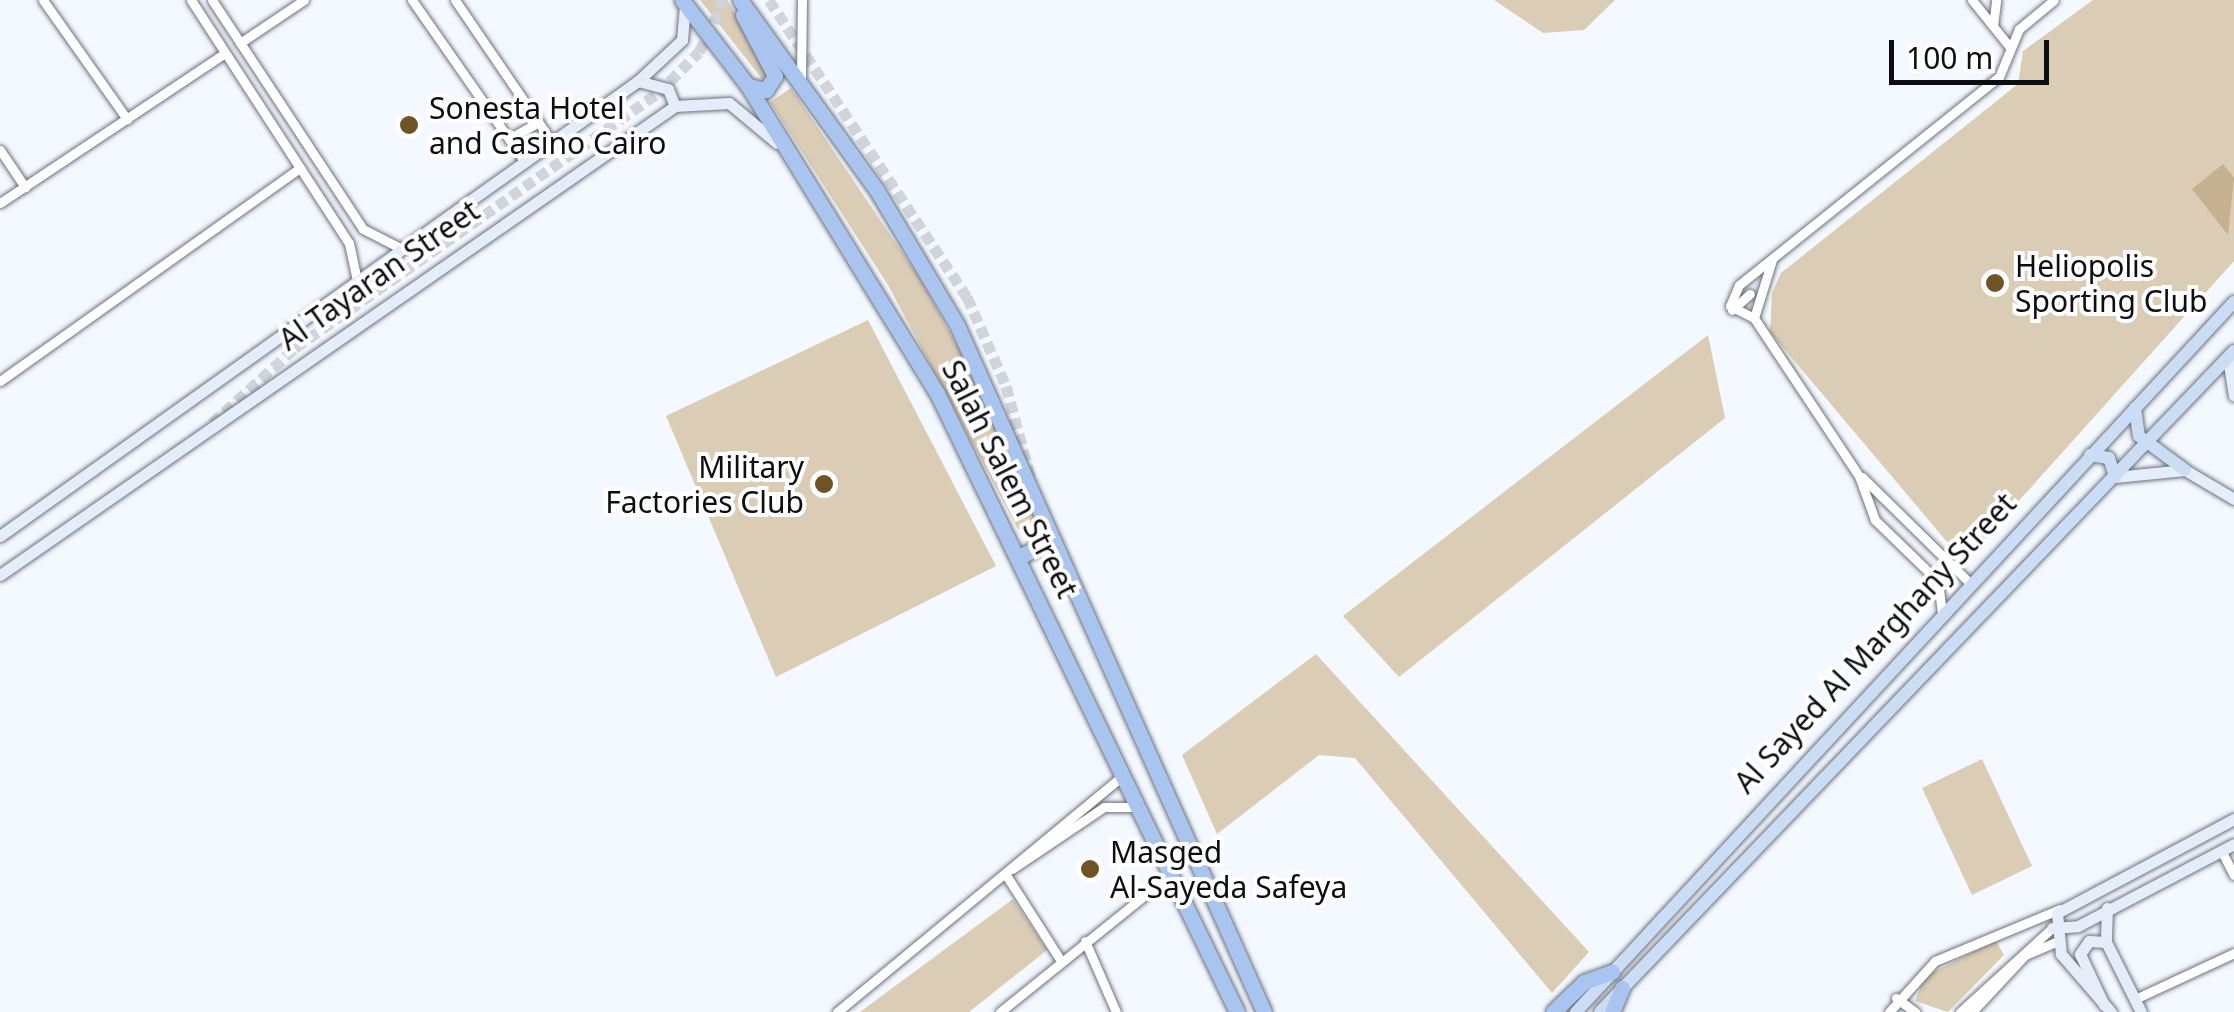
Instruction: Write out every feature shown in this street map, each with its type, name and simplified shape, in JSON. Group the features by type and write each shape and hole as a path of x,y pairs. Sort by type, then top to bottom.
{"highway":[{"path":"740,0 775,76 766,90 748,86"},
{"name":"Salah Salem Street","path":"740,0 942,297 1264,1012"},
{"name":"Salah Salem Street","path":"683,1 748,86 904,333 1020,557 1237,1012"},
{"path":"1020,557 1053,540"},
{"name":"Al Sayed Al Marghany Street","path":"1553,1012 1584,982 1612,972"},
{"name":"Al Sayed Al Marghany Street","path":"1612,1012 1622,988"}],"main road":[{"name":"Al Tayaran Street","path":"0,536 638,81 682,40 683,1"},
{"path":"638,81 668,89 675,106 729,104 794,160"},
{"name":"Al Tayaran Street","path":"0,575 675,106"},
{"name":"Al Sayed Al Marghany Street","path":"1612,972 2234,302"},
{"path":"2231,355 2234,396"},
{"name":"Al Sayed Al Marghany Street","path":"1622,988 2231,355"},
{"path":"2136,406 2134,427 2146,444 2234,499"},
{"path":"2090,455 2109,458 2115,477 2184,470"},
{"path":"2107,1008 2055,942 2052,928 2064,906 2234,819"},
{"path":"2052,928 2078,926 2234,844"},
{"path":"2064,906 2078,926"},
{"path":"2106,908 2106,942 2141,1012"},
{"path":"2106,942 2086,942 2080,954 2107,1008"},
{"path":"1626,957 1640,970"},
{"path":"1576,1012 1612,972"},
{"path":"1600,1012 1622,988"}],"street":[{"path":"43,0 126,119"},
{"path":"191,0 353,250 357,281"},
{"path":"212,0 370,236 402,249"},
{"path":"240,43 304,0"},
{"path":"412,0 524,162"},
{"path":"455,0 552,142"},
{"path":"802,0 802,86"},
{"path":"1972,0 2009,46"},
{"path":"1993,26 1996,0"},
{"path":"1732,310 1739,285 1992,83 2009,46 2054,0"},
{"path":"0,203 225,53"},
{"path":"509,139 538,122"},
{"path":"0,150 25,187"},
{"path":"0,381 300,168"},
{"path":"353,250 370,236"},
{"path":"1732,310 1753,296 1775,256"},
{"path":"1739,285 1753,296 1754,318 1859,476 1879,525 1938,581 1942,614"},
{"path":"1732,310 1754,318"},
{"path":"1859,476 1970,583"},
{"path":"837,1012 1123,776"},
{"path":"1009,872 1104,807 1139,808"},
{"path":"2221,850 2234,874"},
{"path":"1009,872 1061,961"},
{"path":"1000,1012 1172,873"},
{"path":"1888,1012 1896,998 1935,961 2064,906"},
{"path":"2008,927 2020,948"},
{"path":"1960,1012 2020,948 2052,928"},
{"path":"1084,941 1116,1012"},
{"path":"1972,1012 2025,955 2055,942"},
{"path":"2135,999 2234,954"},
{"path":"1896,998 1914,1012"}],"shaded area":[{"path":"700,0 727,0 771,70 762,79"},
{"path":"1494,0 1615,0 1584,30 1543,33"},
{"name":"Heliopolis Sporting Club","path":"2093,0 2234,0 2234,261 1964,562 1770,332 1772,293 1781,273 2018,84 2023,51"},
{"path":"791,88 922,282 980,387 1036,521 1031,533 1018,529 888,285 770,102"},
{"path":"2223,164 2234,178 2228,235 2192,189"},
{"name":"Military Factories Club","path":"868,320 996,566 776,677 666,416"},
{"path":"1708,335 1725,418 1399,677 1343,616"},
{"path":"1316,654 1589,952 1552,993 1355,758 1319,755 1217,834 1182,755"},
{"path":"1982,759 2032,866 1972,895 1922,788"},
{"path":"1013,899 1047,950 969,1012 860,1012"},
{"path":"1996,941 2004,955 1948,1012 1915,1001 1925,976"}],"tunnel":[{"path":"212,423 295,348 658,93 699,52 724,0"},
{"path":"769,0 967,297 1006,386 1031,479"}],"place":[{"name":"Sonesta Hotel and Casino Cairo","path":"409,125"},
{"name":"Heliopolis Sporting Club","path":"1995,283"},
{"name":"Military Factories Club","path":"824,484"},
{"name":"Masged Al-Sayeda Safeya","path":"1090,869"}]}
